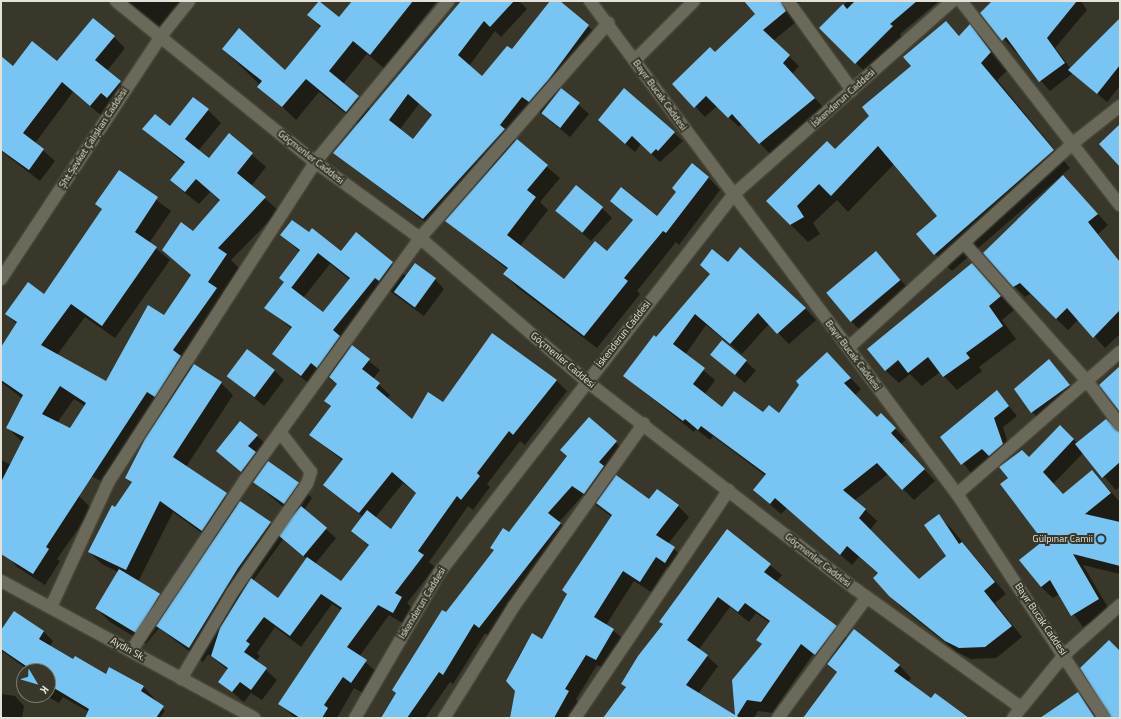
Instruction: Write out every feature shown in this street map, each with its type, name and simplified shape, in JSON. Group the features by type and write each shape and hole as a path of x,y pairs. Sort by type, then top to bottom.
{"street":[{"name":"Göçmenler Caddesi","path":"116,1 315,162 420,238 586,381 644,423 867,597 1020,707"},
{"name":"Şht.Şevket Çalışkan Caddesi","path":"1,279 160,36 189,1"},
{"path":"50,607 109,481 315,162 448,1"},
{"name":"Bayır Bucak Caddesi","path":"590,1 608,23 733,195 957,494 1065,654 1104,718"},
{"path":"635,60 694,1"},
{"path":"788,1 852,90"},
{"name":"İskenderun Caddesi","path":"355,718 438,573 586,381 733,195 952,1"},
{"path":"961,1 1073,142 1120,206"},
{"path":"131,651 280,432 420,238 608,23"},
{"path":"848,348 1073,142 1120,106"},
{"path":"964,243 1087,381 1120,425"},
{"path":"957,494 1120,352"},
{"path":"444,718 514,606 644,423"},
{"path":"181,679 232,593 307,484 311,472 280,432"},
{"path":"575,718 729,490"},
{"name":"Aydin Sk.","path":"1,581 254,718"},
{"path":"778,718 867,597"},
{"path":"1013,718 1020,707 1065,654 1120,605"}],"building":[{"path":"319,1 339,17 352,1 413,1 370,55 353,41 329,71 359,96 346,112 306,79 282,107 257,87 262,81 222,49 239,28 285,70 321,26 307,15"},
{"path":"461,1 514,1 490,27 484,21 458,55 482,76 507,46 512,49 550,1 560,1 589,25 549,79 529,102 522,97 500,125 505,129 423,219 333,153","holes":["408,94 432,115 413,139 389,120"]},
{"path":"744,1 781,1 786,11 763,30 790,55 783,63 815,98 759,144 732,114 728,118 706,96 694,108 672,84 710,47 715,52 755,14"},
{"path":"855,1 917,1 890,24 893,26 855,64 819,28 843,4 847,9"},
{"path":"992,1 1077,1 1047,38 1065,63 1039,82 1006,37 1002,41 980,13"},
{"path":"93,18 115,36 95,60 121,81 107,98 101,93 90,106 62,82 23,133 44,149 29,170 1,150 1,56 13,66 32,41 57,61"},
{"path":"1120,18 1120,65 1097,94 1068,70"},
{"path":"946,21 959,36 970,24 991,52 981,63 1054,150 934,255 916,234 937,216 878,146 831,196 819,184 797,206 804,217 790,225 766,201 827,141 835,149 869,116 862,107 911,66 903,57"},
{"path":"561,88 580,103 560,128 541,113"},
{"path":"624,88 675,132 658,151 656,149 651,154 632,136 625,144 598,120"},
{"path":"193,97 209,109 185,139 209,158 229,133 253,153 237,173 266,197 218,248 227,254 208,282 217,288 173,350 181,356 155,397 147,392 46,547 49,549 33,574 1,554 1,482 24,437 6,428 23,395 1,380 1,347 17,322 5,314 28,282 44,294 102,209 95,204 119,170 158,197 135,232 157,247 102,326 71,304 41,345 106,381 148,305 164,315 191,275 162,250 181,222 193,231 220,200 196,179 185,192 170,180 185,162 142,129 155,114 170,126","holes":["60,386 86,403 70,428 42,414"]},
{"path":"1120,124 1120,167 1099,144"},
{"path":"517,139 548,165 527,190 536,197 507,235 564,279 595,241 607,251 633,220 610,201 621,187 657,216 676,192 672,188 692,163 709,177 666,233 663,231 624,278 628,281 584,336 503,274 508,268 445,221"},
{"path":"1063,175 1098,214 1088,222 1120,262 1120,310 1093,338 1067,308 1056,319 1020,283 1013,287 983,253"},
{"path":"576,185 603,207 582,233 555,211"},
{"path":"292,220 309,232 312,228 341,251 356,232 393,262 379,281 375,278 333,330 340,336 317,368 311,363 301,376 272,354 292,327 264,308 284,282 279,278 300,250 280,235","holes":["318,253 350,278 323,312 291,288"]},
{"path":"740,247 806,308 777,334 758,313 730,344 695,314 673,344 705,368 693,384 722,407 734,391 763,412 769,405 779,413 799,385 796,381 827,352 851,378 844,383 877,417 881,413 896,428 891,433 925,469 902,490 877,463 843,490 866,509 859,518 919,579 946,556 924,525 939,514 959,544 962,542 995,582 984,591 1012,626 985,647 959,648 945,641 889,596 873,578 878,573 847,546 840,555 775,498 770,504 753,490 766,474 701,426 698,430 685,419 683,421 623,376 654,335 656,337 710,274 700,265 712,249 728,262"},
{"path":"876,251 900,280 851,322 826,293"},
{"path":"415,263 436,278 415,307 394,292"},
{"path":"972,263 1001,296 989,306 1003,326 966,353 970,358 943,377 928,357 908,373 898,360 885,371 867,349"},
{"path":"492,333 557,380 513,435 509,431 477,473 480,476 461,500 457,496 418,551 424,555 395,593 402,597 393,613 378,605 347,647 367,660 351,683 343,677 324,705 328,708 322,718 300,718 278,704 342,608 321,594 290,636 264,617 246,641 250,644 244,652 267,668 251,690 240,682 232,692 218,682 228,668 211,656 220,628 251,578 278,598 307,557 341,581 369,545 351,531 367,510 391,529 416,493 392,472 359,513 323,485 343,459 309,435 331,406 324,401 337,384 329,377 352,345 370,359 362,369 380,383 376,388 412,419 428,392 443,402"},
{"path":"722,340 747,360 735,375 710,355"},
{"path":"247,349 275,370 254,397 227,376"},
{"path":"1049,359 1070,385 1031,413 1014,389"},
{"path":"194,364 222,382 173,457 227,493 202,531 160,501 126,570 88,552 112,505 115,507 132,482 125,478 145,439"},
{"path":"1120,366 1120,412 1099,385"},
{"path":"997,390 1009,406 994,418 1003,444 989,456 982,449 961,465 940,437"},
{"path":"589,417 617,441 599,462 604,466 584,494 572,486 548,513 561,523 479,628 474,624 443,675 439,672 407,718 381,718 396,693 392,690 442,610 446,612 494,550 490,548 503,528 509,532 567,456 560,450"},
{"path":"1106,419 1120,432 1120,462 1102,478 1075,444"},
{"path":"240,421 258,435 248,446 256,452 241,472 216,451"},
{"path":"1060,425 1074,439 1043,472 1063,494 1092,470 1111,493 1085,514 1120,522 1120,566 1073,554 1099,599 1071,616 1050,580 1041,587 1019,560 1043,541 1000,484 1008,478 999,467 1022,450 1029,457"},
{"path":"268,461 299,483 284,504 253,482"},
{"path":"616,475 649,499 657,489 679,505 656,535 675,547 665,563 656,557 640,582 623,571 594,617 614,629 596,660 586,655 565,689 569,691 554,718 510,718 515,691 506,681 532,633 542,639 567,594 562,590 612,515 596,503"},
{"path":"240,501 271,522 238,568 189,648 156,626"},
{"path":"301,506 327,528 303,556 277,534"},
{"path":"727,529 771,564 764,572 837,626 815,655 801,644 761,702 747,700 737,716 740,718 603,718 626,687 621,684 638,656 663,624 659,622","holes":["718,597 738,612 745,603 770,621 756,640 762,644 732,680 735,715 686,685 708,655 687,640"]},
{"path":"119,569 160,594 136,633 95,608"},
{"path":"14,611 44,631 39,639 73,659 75,656 106,674 109,667 144,686 141,691 164,706 156,718 85,718 89,709 56,689 56,663 22,663 1,649 1,630"},
{"path":"854,629 900,665 894,671 931,698 935,693 969,718 803,718 837,672 827,664"},
{"path":"1109,640 1120,651 1120,718 1111,718 1080,668"},
{"path":"1078,692 1095,718 1040,718"}],"place":[{"name":"Gülpınar Camii","path":"1101,539"}]}
